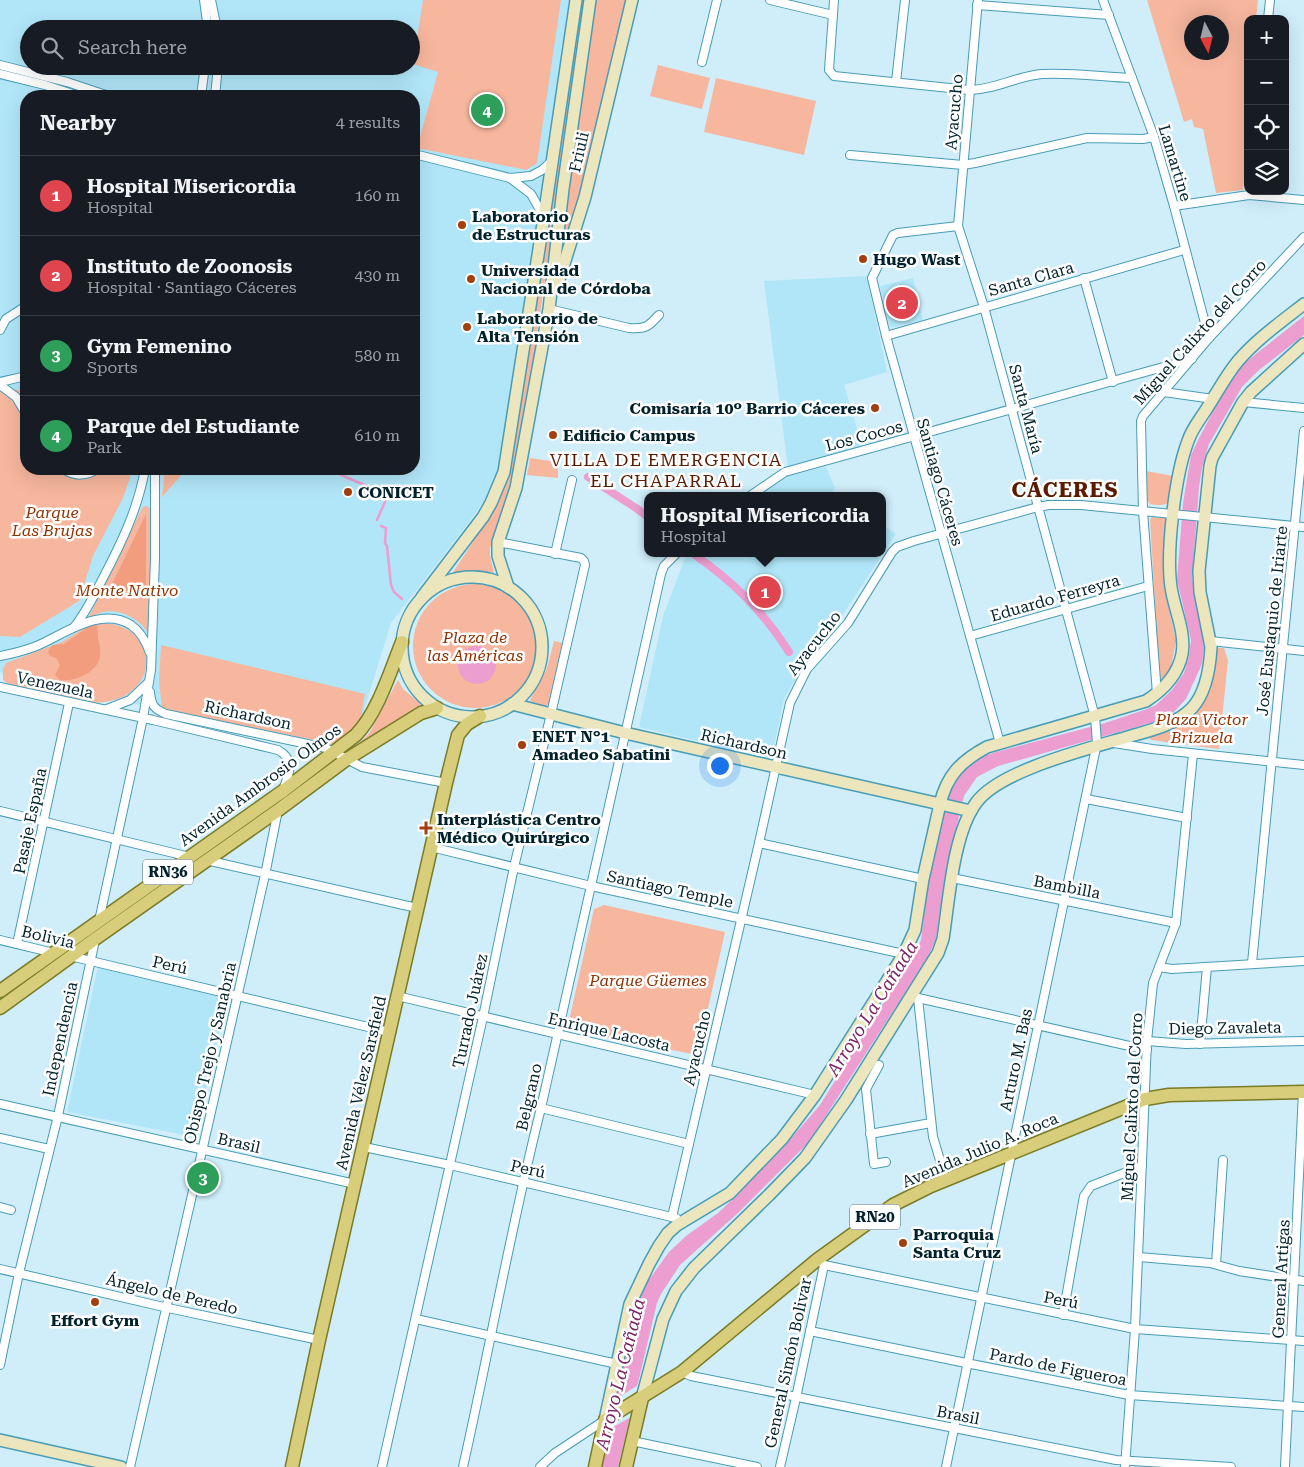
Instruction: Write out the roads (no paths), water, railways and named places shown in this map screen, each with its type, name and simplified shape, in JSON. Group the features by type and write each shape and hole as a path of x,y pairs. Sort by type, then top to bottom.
{"main road":[{"name":"RN36","path":"422,598 437,586 454,579 473,577 491,580 508,587 521,597 531,609 538,624 542,640 538,671 530,686 512,704 496,712 480,716 451,714 436,708 412,684 404,663 402,642 404,630 412,610 483,517 504,472 576,0"},
{"path":"508,587 498,556 498,542 516,488 549,309 563,189 590,0"},
{"name":"Friuli","path":"549,309 585,197 632,0"},
{"path":"595,1467 627,1312 632,1296 668,1233 685,1220 724,1198 738,1186 782,1139 815,1095 904,954 915,930 923,879 946,785 958,768 975,753 1000,743 1096,721 1146,701 1164,688 1176,672 1182,655 1183,645 1173,600 1170,573 1175,514 1182,463 1188,440 1232,370 1244,355 1304,304"},
{"path":"626,1467 663,1319 676,1291 694,1268 805,1158 915,996 934,960 940,948 952,878 967,810 982,794 1004,780 1030,768 1096,745 1146,732 1176,721 1194,707 1207,678 1211,656 1199,581 1201,517 1212,458 1243,402 1257,386 1304,344"},
{"name":"Avenida Ambrosio Olmos","path":"0,991 283,791 356,735 367,722 402,642"},
{"name":"Richardson","path":"512,704 625,733 967,810"},
{"name":"Avenida Ambrosio Olmos","path":"0,1008 206,860 278,812 347,760 421,713 436,708"},
{"name":"Avenida Vélez Sarsfield","path":"292,1467 397,996 458,735 467,724 480,716"},
{"name":"Avenida Julio A. Roca","path":"604,1420 682,1372 893,1205 946,1180 1146,1099 1169,1095 1304,1092"},
{"path":"0,1440 122,1467"}],"street":[{"path":"204,0 207,20"},
{"path":"210,0 215,20"},
{"path":"702,62 717,0"},
{"path":"770,0 833,15"},
{"path":"834,0 829,70 834,76 969,90 978,90 1042,74 1132,78"},
{"path":"896,82 904,0"},
{"name":"Lamartine","path":"1103,0 1154,137 1209,338"},
{"path":"1268,15 1270,0"},
{"path":"978,2 1109,15"},
{"name":"Ayacucho","path":"958,226 978,2"},
{"path":"0,64 20,69"},
{"path":"0,74 61,90"},
{"path":"41,75 91,90"},
{"path":"201,90 204,75"},
{"path":"216,90 217,75"},
{"path":"850,155 963,164 1087,138 1143,139 1154,137"},
{"path":"420,156 510,178 531,176 542,170 552,161"},
{"path":"510,178 531,194 544,217"},
{"path":"1174,206 1244,194"},
{"path":"1265,195 1304,200"},
{"name":"Santiago Cáceres","path":"958,226 893,235 872,278 886,336 1000,743"},
{"name":"Santa María","path":"958,226 984,307 1096,721"},
{"name":"Miguel Calixto del Corro","path":"1157,694 1143,511 1140,421 1209,338 1304,237"},
{"name":"Santa Clara","path":"886,336 1184,250"},
{"path":"1084,278 1113,382"},
{"path":"549,309 629,328 642,329 648,327 660,315"},
{"path":"0,330 6,319 20,310"},
{"name":"Los Cocos","path":"756,492 785,472 1192,359"},
{"path":"0,383 20,378"},
{"path":"0,383 16,397 20,404"},
{"path":"1164,392 1213,399"},
{"path":"1243,402 1304,408"},
{"name":"José Eustaquio de Iriarte","path":"1252,963 1304,431"},
{"path":"72,630 84,615 105,574 138,500 144,475"},
{"name":"Independencia","path":"0,1365 19,1273 58,1116 143,718 152,660 155,475"},
{"path":"498,542 555,554 572,480"},
{"path":"138,500 155,503"},
{"name":"Ayacucho","path":"672,1217 790,703 807,669 848,623 892,552 897,547 1049,505 1081,505 1304,527"},
{"name":"Turrado Juárez","path":"382,1467 483,1016 514,867 585,565 581,558 555,554"},
{"path":"625,733 661,574 664,566 673,557"},
{"name":"Eduardo Ferreyra","path":"970,636 1148,586"},
{"name":"Venezuela","path":"1,658 32,648 98,619 116,619 127,622 141,634 152,660"},
{"path":"1210,641 1304,651"},
{"name":"Venezuela","path":"104,710 122,705 149,682"},
{"name":"Richardson","path":"149,682 151,702 154,708 166,714 326,748 362,767 446,783"},
{"name":"Venezuela","path":"0,687 143,718"},
{"name":"Pasaje España","path":"17,944 69,703"},
{"name":"Richardson","path":"143,718 278,750 285,754 289,765 283,791"},
{"name":"Arturo M. Bas","path":"946,1467 1037,1025 1086,799 1096,745 1096,721"},
{"name":"Belgrano","path":"463,1467 492,1336 522,1182 592,886 625,733"},
{"path":"1110,742 1193,754 1304,765"},
{"name":"Miguel Calixto del Corro","path":"1125,1464 1136,1329 1147,1046 1154,983 1158,967 1176,923 1193,754"},
{"name":"Obispo Trejo y Sanabria","path":"130,1467 168,1308 283,791"},
{"path":"1086,799 1187,818"},
{"path":"0,810 265,875 417,908"},
{"path":"759,844 923,879"},
{"name":"Santiago Temple","path":"431,847 592,886 904,954"},
{"name":"Bambilla","path":"952,878 1176,923"},
{"name":"Bolivia","path":"0,940 91,961"},
{"name":"Perú","path":"91,961 389,1032"},
{"path":"1158,967 1172,969 1304,961"},
{"path":"1200,1044 1207,967"},
{"name":"Enrique Lacosta","path":"397,996 815,1095"},
{"path":"915,996 931,1123 946,1180"},
{"name":"Diego Zavaleta","path":"915,996 1037,1025 1147,1046 1304,1041"},
{"path":"879,1065 866,1089 874,1164 886,1162"},
{"name":"General Artigas","path":"1285,1467 1304,1092"},
{"name":"Brasil","path":"0,1104 355,1184"},
{"path":"541,1108 689,1144"},
{"path":"870,1134 931,1123"},
{"path":"0,1138 50,1149"},
{"name":"Perú","path":"364,1147 450,1165 685,1220"},
{"path":"1216,1264 1223,1160"},
{"path":"1063,1314 1084,1196 1091,1186 1142,1166"},
{"path":"0,1207 12,1210"},
{"path":"1138,1257 1216,1264 1239,1271 1304,1281"},
{"name":"Perú","path":"821,1262 981,1298 1136,1329 1304,1341"},
{"name":"General Simón Bolivar","path":"780,1467 810,1331 821,1262"},
{"name":"Ángelo de Peredo","path":"0,1269 168,1308 319,1340"},
{"path":"416,1318 617,1364"},
{"name":"Pardo de Figueroa","path":"810,1331 966,1364 1130,1395 1304,1407"},
{"name":"Brasil","path":"682,1372 691,1376 796,1398 1125,1464 1231,1467"},
{"name":"Avenida Julio A. Roca","path":"540,1467 555,1453 604,1420"},
{"path":"632,1441 757,1467"}],"waterway":[{"path":"341,475 388,495 377,520"},
{"path":"588,477 644,514"},
{"path":"381,526 386,528 385,543 387,546 391,585 394,592 402,599"},
{"path":"697,557 734,586 758,610 789,652"}],"place":[{"name":"Parque del Estudiante","path":"487,110"},
{"name":"Laboratorio de Estructuras","path":"462,225"},
{"name":"Hugo Wast","path":"863,259"},
{"name":"Universidad Nacional de Córdoba","path":"471,279"},
{"name":"Instituto de Zoonosis","path":"902,303"},
{"name":"Laboratorio de Alta Tensión","path":"467,327"},
{"name":"Comisaría 10º Barrio Cáceres","path":"875,408"},
{"name":"Edificio Campus","path":"553,435"},
{"name":"CONICET","path":"348,492"},
{"name":"Hospital Misericordia","path":"765,592"},
{"name":"ENET N°1 Amadeo Sabatini","path":"522,745"},
{"name":"Interplástica Centro Médico Quirúrgico","path":"426,828"},
{"name":"Gym Femenino","path":"203,1178"},
{"name":"Parroquia Santa Cruz","path":"903,1243"},
{"name":"Effort Gym","path":"95,1302"}],"district":[{"name":"VILLA DE EMERGENCIA EL CHAPARRAL","path":"666,469"},
{"name":"CÁCERES","path":"1065,490"}],"park label":[{"name":"Parque Las Brujas","path":"52,521"},
{"name":"Monte Nativo","path":"127,590"},
{"name":"Plaza de las Américas","path":"475,646"},
{"name":"Plaza Victor Brizuela","path":"1202,728"},
{"name":"Parque Güemes","path":"648,980"}],"water label":[{"name":"Arroyo La Cañada","path":"872,1008"},
{"name":"Arroyo La Cañada","path":"620,1374"}]}
